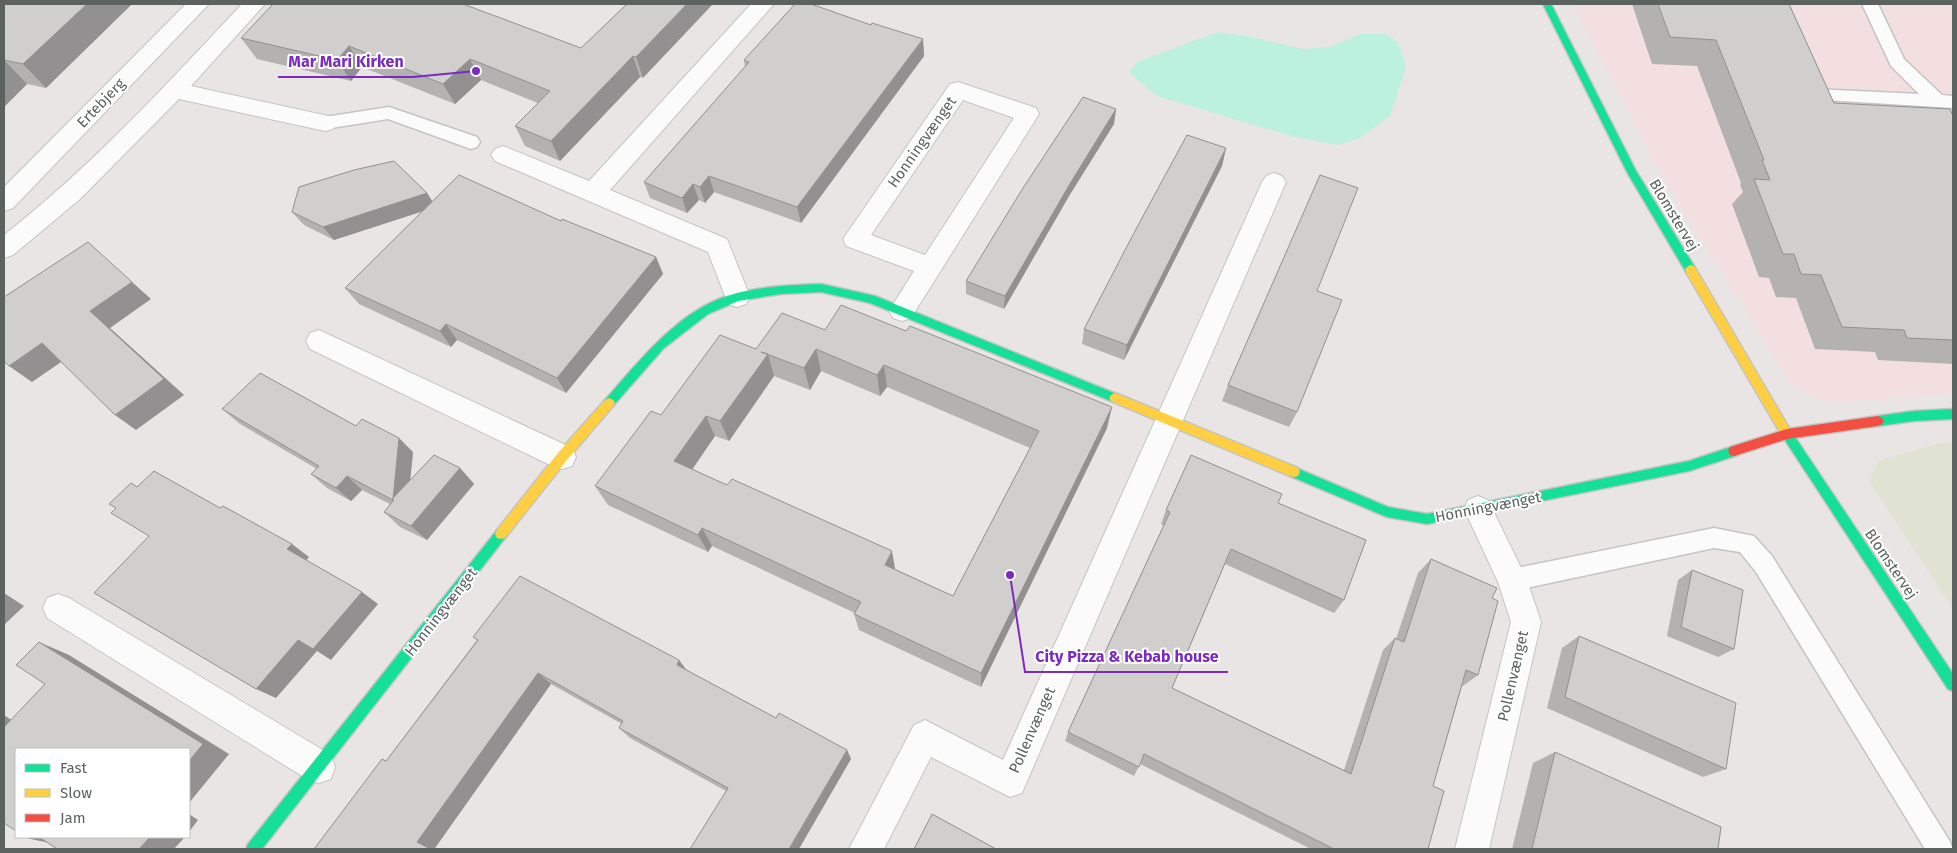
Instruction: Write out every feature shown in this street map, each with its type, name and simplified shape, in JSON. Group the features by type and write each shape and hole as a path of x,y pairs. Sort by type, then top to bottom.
{"street":[{"name":"Ertebjerg","path":"4,202 198,4"},
{"path":"4,248 44,218 84,182 174,90 254,4"},
{"path":"593,193 763,4"},
{"name":"Blomstervej","path":"1547,4 1632,172 1787,434 1953,685"},
{"path":"174,90 325,123"},
{"name":"Honningvænget","path":"902,311 1028,114 958,90 855,239 930,267"},
{"path":"503,155 718,246 737,298"},
{"path":"1170,420 1274,182"},
{"path":"4,208 44,218"},
{"name":"Honningvænget","path":"253,849 562,457 660,345 704,311 737,298 780,290 821,288 871,299 1170,420 1387,512 1426,519 1689,466 1787,434"},
{"path":"319,341 562,457"},
{"path":"1787,434 1914,416 1953,414"},
{"name":"Pollenvænget","path":"866,849 925,736 1010,781 1170,420"},
{"name":"Pollenvænget","path":"1472,849 1526,622 1512,580 1478,509"},
{"path":"58,608 319,766"}],"lane":[{"path":"1870,4 1897,62 1945,101"},
{"path":"1815,95 1945,101"},
{"path":"325,123 388,113 471,142"},
{"path":"1512,580 1714,538 1746,543 1764,564 1940,849"}],"shaded area":[{"path":"1573,4 1953,4 1953,393 1840,402 1821,400 1792,386 1656,165"},
{"path":"1218,32 1247,36 1302,49 1329,47 1361,34 1385,34 1398,42 1406,67 1390,116 1358,139 1337,145 1295,137 1157,96 1129,72 1137,62"},
{"path":"1939,443 1953,443 1953,609 1869,481 1878,461"}],"building":[{"path":"4,4 87,4 23,64 4,60"},
{"path":"273,4 463,4 581,48 627,4 687,4 636,57 633,56 551,141 515,126 550,91 470,59 443,84 349,46 337,60 241,38"},
{"path":"795,4 811,4 871,25 872,23 923,39 797,207 709,176 700,187 693,184 682,198 644,182 749,62 744,60"},
{"path":"1658,4 1789,4 1834,103 1950,109 1953,116 1953,340 1907,338 1904,330 1842,327 1821,275 1801,274 1794,254 1783,254 1754,179 1770,180 1762,160 1764,160 1716,40 1670,37"},
{"path":"1083,97 1116,109 1005,296 966,281 1023,188"},
{"path":"1187,135 1226,148 1127,345 1084,329 1136,229"},
{"path":"394,161 427,193 323,227 292,212 299,187 354,170"},
{"path":"459,175 561,221 562,219 656,257 557,378 446,324 440,331 345,288"},
{"path":"1320,175 1358,188 1317,291 1342,300 1297,412 1228,385"},
{"path":"88,242 132,282 90,311 164,379 115,415 42,343 9,366 4,361 4,297"},
{"path":"841,305 906,331 910,326 1112,407 981,673 854,614 861,602 702,528 698,535 595,486 651,411 661,415 720,335 756,349 782,313 825,330","holes":["816,349 877,375 884,365 1039,431 953,596 885,565 892,551 732,479 727,485 674,461 706,416 720,421 768,354 804,368"]},
{"path":"260,373 356,426 362,419 399,438 393,500 347,476 336,488 311,474 319,466 222,409"},
{"path":"434,455 460,468 411,526 384,512 394,500 392,499"},
{"path":"1191,455 1282,494 1278,503 1366,540 1344,600 1231,549 1172,688 1351,774 1395,638 1404,642 1431,559 1497,588 1492,598 1498,601 1478,675 1466,670 1433,786 1444,791 1428,849 1334,849 1144,754 1139,767 1068,732 1170,512 1166,510"},
{"path":"154,471 220,508 223,506 292,544 287,549 362,592 313,649 298,640 256,689 94,593 149,536 111,513 116,508 109,504 131,483 137,487"},
{"path":"1692,570 1743,590 1734,649 1681,627"},
{"path":"520,576 679,660 677,665 776,718 779,713 847,750 789,849 690,849 728,788 619,728 623,721 538,673 417,842 430,849 314,849 382,759 386,761 478,640 473,637"},
{"path":"1579,636 1736,703 1726,769 1565,697"},
{"path":"39,642 203,744 190,760 190,748 15,748 15,830 4,823 4,726 45,684 16,665"},
{"path":"1555,752 1721,827 1718,849 1532,849"},
{"path":"932,814 996,849 914,849"},
{"path":"40,838 149,838 139,849 57,849"}],"traffic: fast":[{"path":"1547,4 1632,172 1690,269"},
{"path":"609,403 660,345 704,311 737,297 780,290 821,288 871,299 1115,398"},
{"path":"1878,421 1914,416 1953,414"},
{"path":"1785,431 1953,685"},
{"path":"1294,472 1387,512 1427,519 1689,466 1734,451"},
{"path":"253,849 501,534"}],"traffic: slow":[{"path":"1690,269 1785,431"},
{"path":"1115,398 1294,472"},
{"path":"501,534 562,457 609,403"}],"traffic: jam":[{"path":"1734,451 1787,434 1878,421"}],"place":[{"name":"Mar Mari Kirken","path":"476,71"},
{"name":"City Pizza & Kebab house","path":"1010,575"}]}
